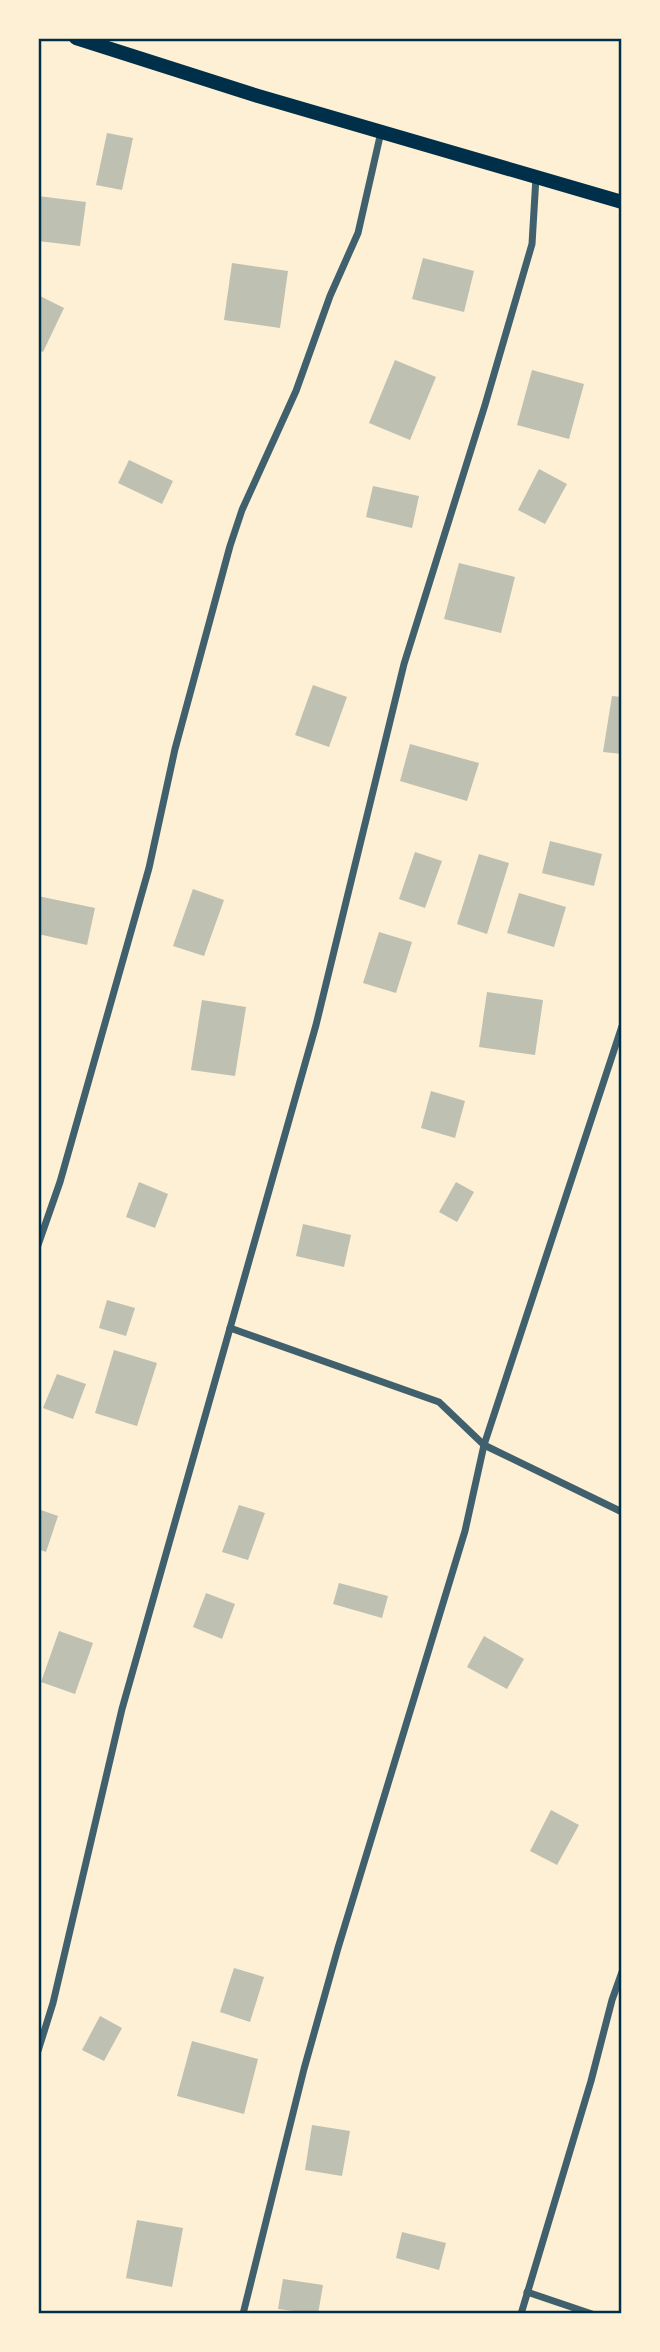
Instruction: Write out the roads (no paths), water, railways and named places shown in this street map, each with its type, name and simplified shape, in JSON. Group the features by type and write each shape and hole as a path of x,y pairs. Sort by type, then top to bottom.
{"main road":[{"path":"76,38 381,132 621,202"}],"street":[{"path":"38,1245 60,1182 149,868 175,749 230,546 242,510 296,391 330,296 358,233 381,132"},
{"path":"38,2051 53,2003 122,1709 316,1025 404,664 532,244 536,177"},
{"path":"243,2314 304,2069 354,1894 461,1544 484,1445 621,1026"},
{"path":"230,1328 439,1402 484,1445 621,1512"},
{"path":"521,2314 621,1972"},
{"path":"527,2292 592,2314"}]}
